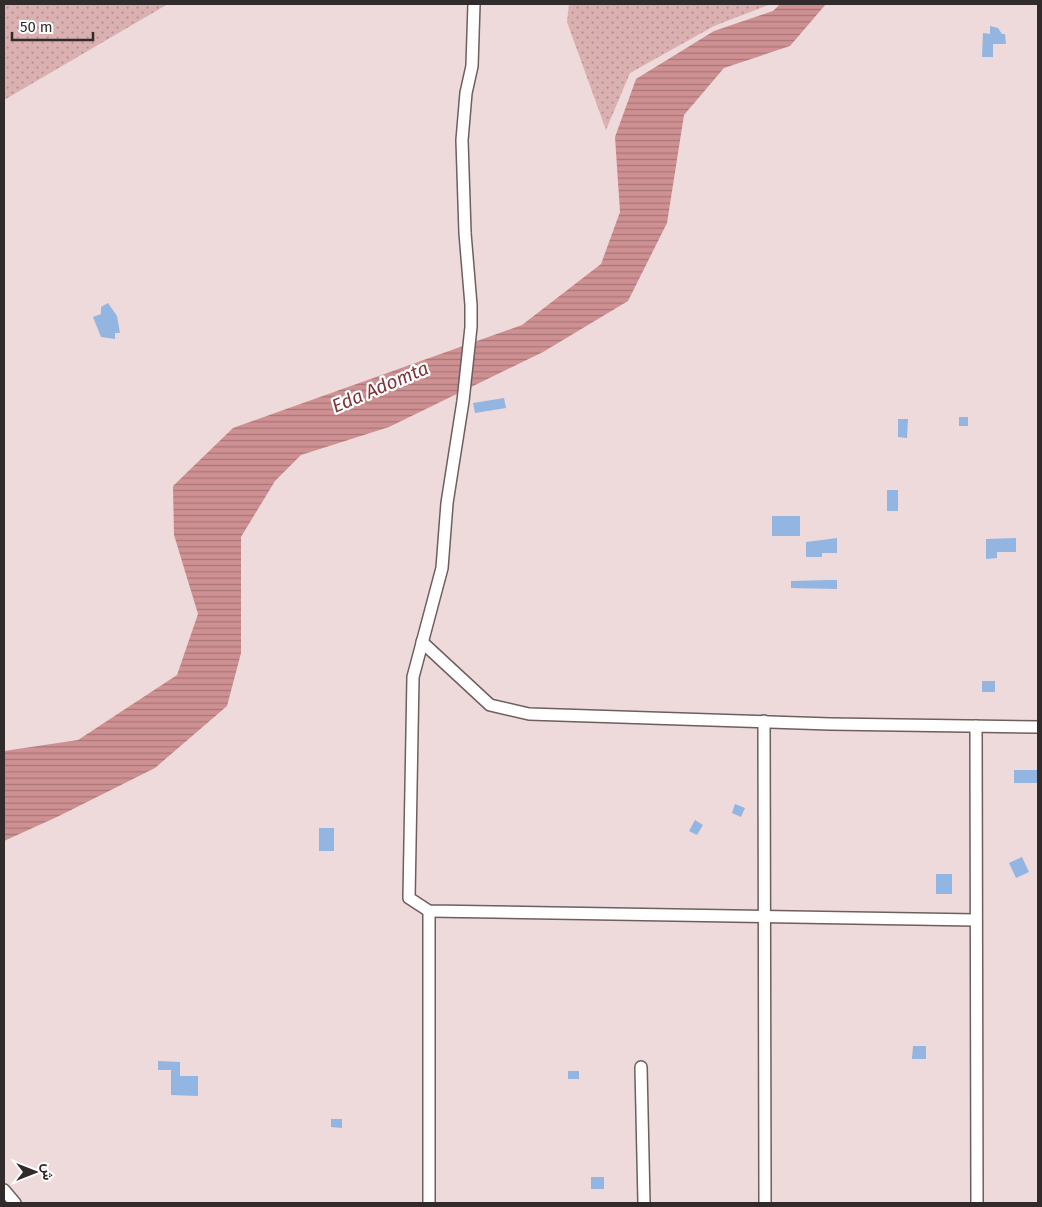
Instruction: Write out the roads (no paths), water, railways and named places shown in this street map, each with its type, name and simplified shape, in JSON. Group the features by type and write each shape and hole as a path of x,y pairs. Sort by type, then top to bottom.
{"street":[{"path":"474,4 472,66 466,93 462,140 465,233 471,305 470,327 463,401 447,503 442,568 413,677 410,898 430,911 976,920"},
{"path":"422,642 490,704 529,714 764,722 1038,727"},
{"path":"764,722 765,1203"},
{"path":"976,726 977,1203"},
{"path":"429,1203 430,911"},
{"path":"641,1067 644,1203"},
{"path":"4,1190 15,1203"}],"water":[{"name":"Eda Adomta","path":"780,4 826,4 790,46 724,68 684,115 667,223 628,301 543,352 389,427 301,455 275,481 241,537 241,653 227,706 155,768 4,841 4,751 78,740 177,675 198,614 174,535 173,486 233,428 522,325 601,264 620,212 615,137 636,79 714,31 773,11"}]}
